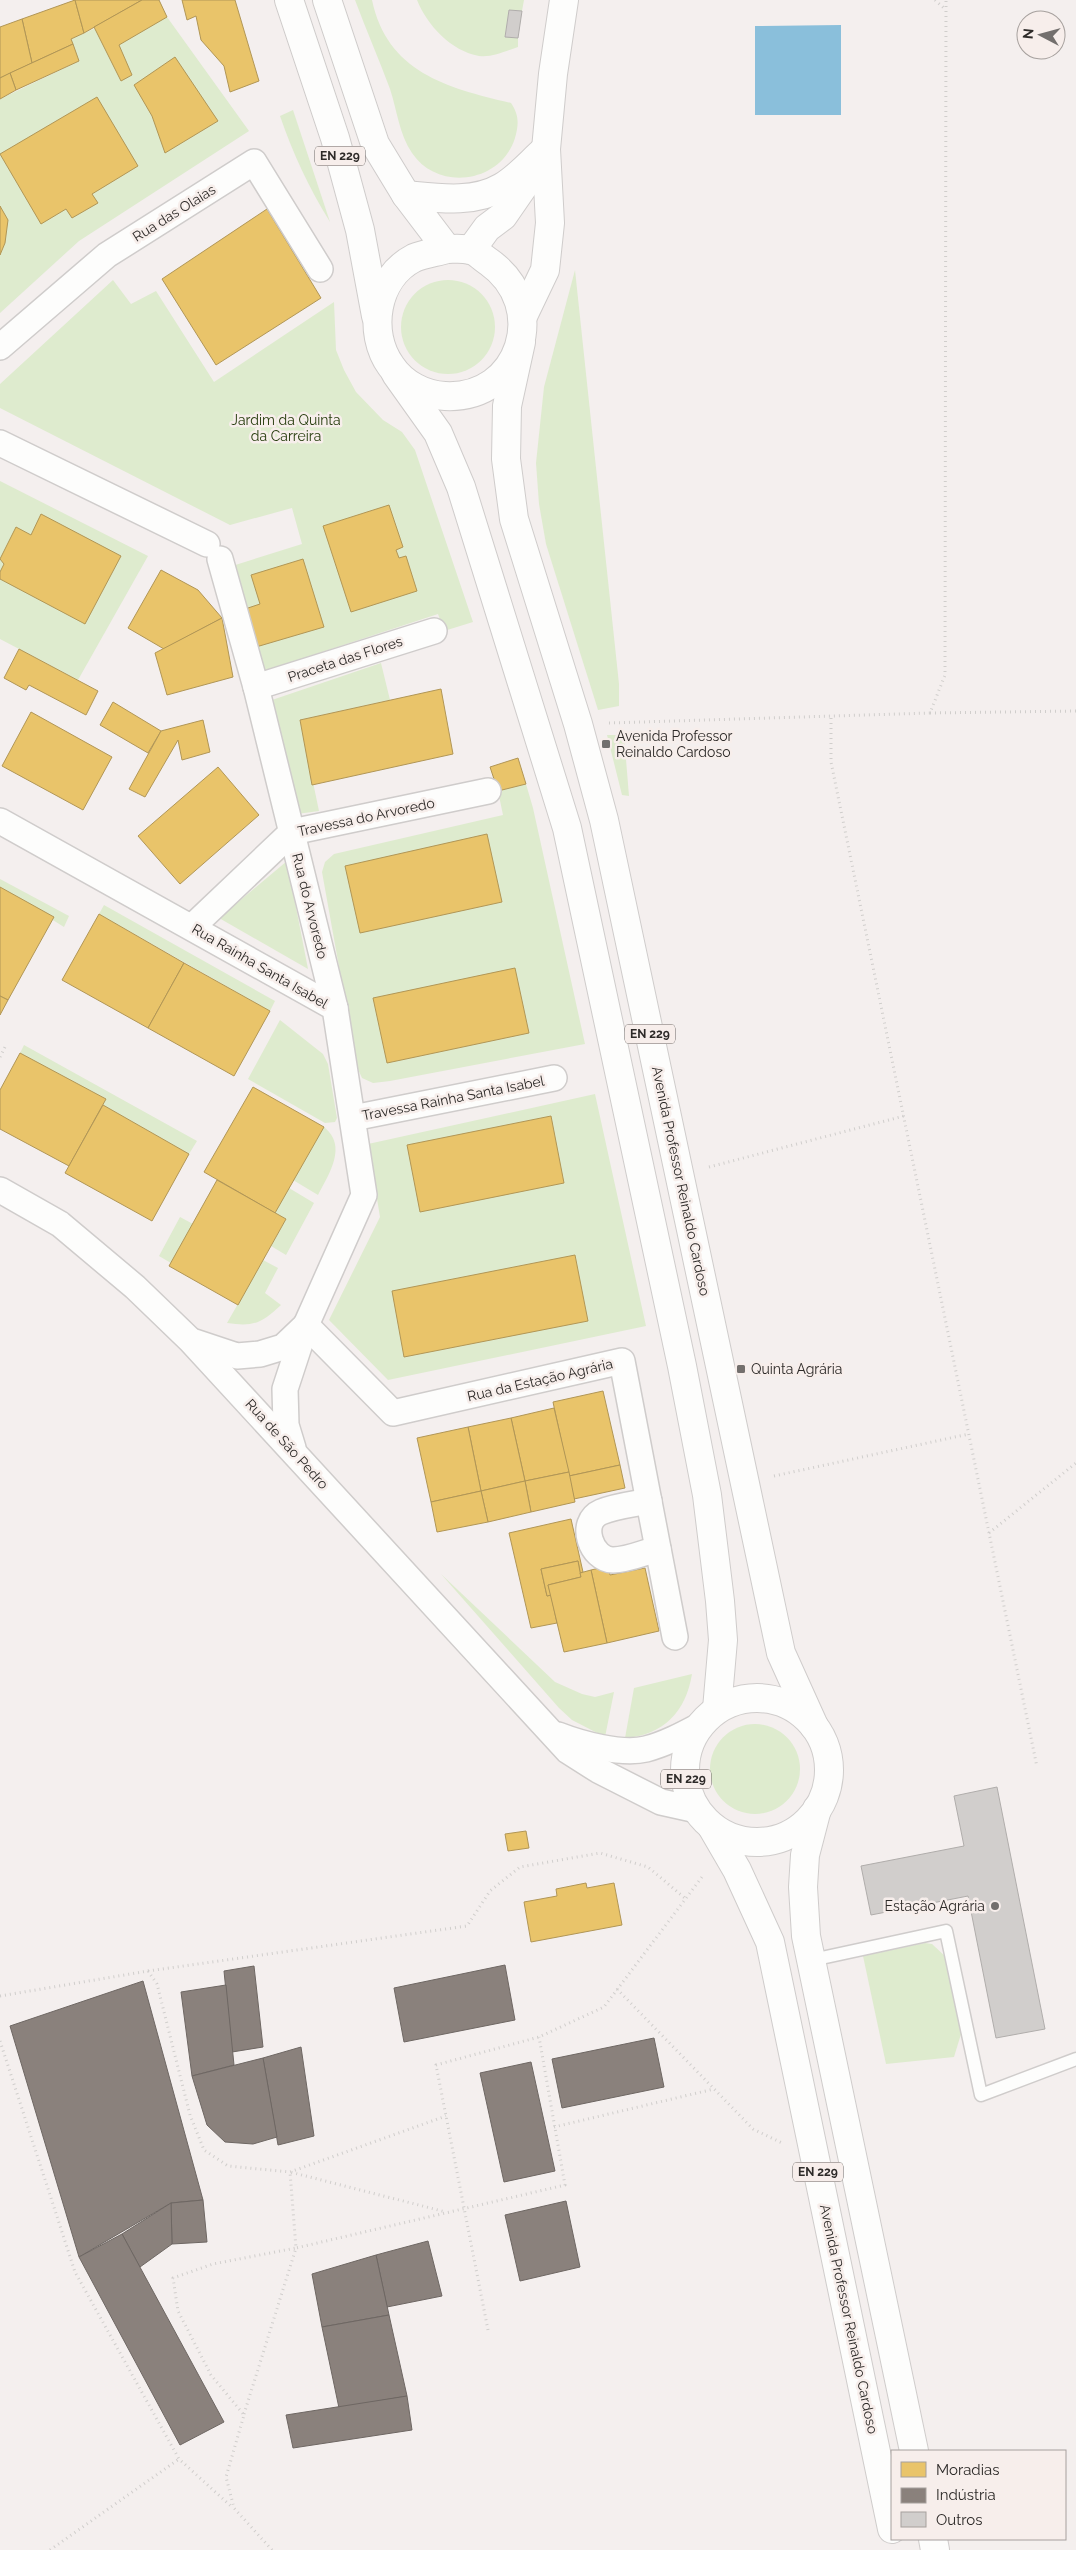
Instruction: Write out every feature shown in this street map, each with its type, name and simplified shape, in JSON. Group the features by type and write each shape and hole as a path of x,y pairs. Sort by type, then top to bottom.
{"main road":[{"name":"EN 229","path":"289,0 335,138 360,230 380,344 384,357 438,432 461,487 567,828 682,1366 707,1494 723,1640 708,1717 688,1748 684,1772 689,1796 704,1818 739,1840 760,1842 786,1836 804,1824 817,1809"},
{"name":"EN 229","path":"327,0 375,144 406,195 459,249 503,272 517,293 522,329 512,362 498,379 478,391 457,396 435,395 414,388 396,374"},
{"path":"522,329 545,270 550,223 546,149 553,74 564,0"},
{"path":"406,195 470,198 490,193 504,186 546,149"},
{"path":"459,249 502,216 530,177 546,149"},
{"name":"EN 229","path":"376,317 382,293 395,273 414,258 459,249"},
{"name":"Avenida Professor Reinaldo Cardoso","path":"522,329 507,406 506,459 514,519 578,724 604,820 781,1653 814,1726"},
{"name":"EN 229","path":"708,1717 743,1698 770,1698 795,1708 814,1726 824,1742 829,1773 826,1788 817,1809 805,1851 803,1886 806,1936 914,2450"},
{"name":"Avenida Professor Reinaldo Cardoso","path":"704,1818 737,1870 770,1942 891,2524"}],"street":[{"name":"Rua das Olaias","path":"0,347 107,254 254,162 320,269"},
{"name":"Rua do Arvoredo","path":"0,443 214,552 256,687 335,1008"},
{"name":"Praceta das Flores","path":"256,687 434,631"},
{"name":"Travessa do Arvoredo","path":"192,927 292,832 488,791"},
{"name":"Rua Rainha Santa Isabel","path":"0,822 335,1008 364,1195 306,1325 285,1389 286,1425 295,1453"},
{"name":"Travessa Rainha Santa Isabel","path":"352,1118 554,1078"},
{"name":"Rua de São Pedro","path":"0,1190 60,1224 135,1287 191,1341 568,1751 598,1770 661,1802 704,1818"},
{"path":"191,1341 237,1356 260,1354 283,1347 306,1325"},
{"name":"Rua da Estação Agrária","path":"306,1325 394,1413 622,1361 675,1637"},
{"path":"649,1500 599,1513 592,1520 589,1539 593,1548 601,1557 613,1560 658,1549"},
{"path":"547,1730 581,1743 614,1749 644,1750 672,1740 708,1717"}],"lane":[{"path":"812,1960 946,1931 982,2095 1076,2059"}],"path":[{"path":"936,0 946,10"},
{"path":"930,713 945,675 946,0"},
{"path":"578,724 831,718 930,713 1076,711"},
{"path":"831,718 832,762 1038,1767"},
{"path":"0,1057 6,1045"},
{"path":"707,1167 904,1116"},
{"path":"774,1476 969,1434"},
{"path":"990,1534 1076,1463"},
{"path":"0,1996 148,1971 467,1926 490,1891 520,1867 600,1853 648,1866 686,1899"},
{"path":"488,2330 436,2065 539,2037 604,2007 702,1877"},
{"path":"148,1971 157,1984 190,2115 204,2150 228,2166 290,2172 446,2212"},
{"path":"617,1990 753,2129 783,2144"},
{"path":"244,2415 212,2375 178,2312 173,2278 213,2264 296,2248 464,2207 565,2185 539,2037"},
{"path":"0,2041 75,2272 179,2459 234,2508 272,2550"},
{"path":"554,2127 714,2089"},
{"path":"290,2172 446,2116"},
{"path":"234,2508 226,2478 296,2248 290,2172"},
{"path":"50,2550 179,2459"}],"green space":[{"path":"159,0 167,17 249,131 79,241 0,313 0,99 79,61 71,39"},
{"path":"355,0 372,0 380,24 391,44 406,60 423,73 464,91 511,103 517,116 518,124 515,138 508,153 497,165 483,173 468,177 452,177 437,173 423,165 412,153 404,138 390,89"},
{"path":"417,0 524,0 522,11 509,10 505,36 518,38 518,47 488,56 479,56 459,49 441,36 427,19"},
{"path":"293,110 330,222 302,170 280,116"},
{"path":"575,270 619,684 619,706 598,710 546,544 539,504 536,463 544,387"},
{"name":"Jardim da Quinta da Carreira","path":"113,280 131,304 156,291 214,382 334,302 336,350 344,370 356,392 383,420 402,432 415,450 473,622 444,631 438,614 258,673 229,567 302,544 292,508 230,525 0,408 0,384"},
{"path":"448,280 466,284 481,294 491,309 495,327 491,345 481,360 466,370 448,374 430,370 415,360 405,345 401,327 405,309 415,294 430,284"},
{"path":"0,481 148,556 78,680 0,639"},
{"path":"381,663 390,700 300,720 319,811 297,814 272,700"},
{"path":"607,735 624,735 629,796 622,795"},
{"path":"526,784 533,808 585,1044 390,1081 373,1083 362,1078 357,1067 322,872 325,862 334,854 503,815 498,791"},
{"path":"287,861 308,969 219,918"},
{"path":"0,879 69,916 64,927 0,887"},
{"path":"104,905 275,1001 270,1011 99,914"},
{"path":"280,1020 323,1054 328,1064 337,1118 335,1122 325,1123 248,1079"},
{"path":"24,1045 197,1141 189,1154 103,1105 106,1099 20,1053"},
{"path":"595,1094 646,1326 388,1380 329,1320 380,1217 368,1144"},
{"path":"324,1127 335,1143 336,1151 331,1169 318,1195 293,1180"},
{"path":"289,1188 314,1203 286,1255 271,1246 286,1219 275,1213"},
{"path":"180,1217 193,1224 171,1263 159,1256"},
{"path":"263,1260 278,1268 265,1293 281,1305 263,1320 251,1324 227,1323"},
{"path":"441,1574 555,1682 582,1694 595,1697 614,1692 605,1737 572,1720 559,1708"},
{"path":"692,1674 684,1699 671,1719 651,1732 625,1738 634,1688"},
{"path":"755,1724 772,1727 787,1737 797,1752 800,1769 797,1786 787,1801 772,1811 755,1814 738,1811 723,1801 713,1786 710,1769 713,1752 723,1737 738,1727"},
{"path":"925,1943 932,1944 947,1958 961,2034 954,2057 886,2064 863,1956"}],"water":[{"path":"841,25 841,115 755,115 755,26"}],"building: Moradias":[{"path":"75,0 84,33 71,39 73,44 32,63 22,19"},
{"path":"75,0 142,0 84,33"},
{"path":"142,0 159,0 167,17 119,45 132,75 121,81 94,27"},
{"path":"182,0 235,0 259,81 230,92 224,66 201,40 196,16 187,20"},
{"path":"22,19 32,63 0,78 0,27"},
{"path":"73,44 79,61 16,90 10,73"},
{"path":"175,57 218,121 165,153 152,116 134,85"},
{"path":"10,73 16,90 0,99 0,78"},
{"path":"97,97 138,166 92,194 98,203 72,218 66,209 41,224 0,154"},
{"path":"0,206 8,220 5,243 0,255"},
{"path":"267,209 321,298 216,365 162,279"},
{"path":"389,505 403,547 396,550 399,558 406,556 417,591 351,612 323,526"},
{"path":"41,514 121,556 85,624 0,579 0,572 4,564 0,559 16,527 31,535"},
{"path":"303,559 324,627 256,647 245,609 260,604 251,575"},
{"path":"161,570 198,590 222,618 164,649 128,628"},
{"path":"222,618 233,677 167,695 155,653"},
{"path":"19,649 98,691 86,715 29,685 26,690 4,678"},
{"path":"441,689 453,754 312,785 300,720"},
{"path":"113,702 161,731 148,753 100,725"},
{"path":"31,712 112,757 83,810 2,766"},
{"path":"203,720 210,752 182,760 178,740 145,797 129,789 161,731"},
{"path":"518,758 526,784 498,791 490,767"},
{"path":"218,767 259,815 180,884 138,836"},
{"path":"487,834 502,902 360,933 345,866"},
{"path":"0,887 54,917 8,1000 0,996"},
{"path":"99,914 184,963 148,1028 62,980"},
{"path":"184,963 270,1011 234,1076 148,1028"},
{"path":"515,968 529,1033 387,1063 373,998"},
{"path":"0,996 8,1000 0,1015"},
{"path":"20,1053 106,1099 69,1166 0,1129 0,1090"},
{"path":"253,1087 324,1127 275,1213 204,1172"},
{"path":"103,1105 189,1154 152,1221 65,1173"},
{"path":"551,1116 564,1183 420,1212 407,1145"},
{"path":"217,1180 286,1219 238,1305 169,1266"},
{"path":"575,1255 588,1321 404,1357 392,1291"},
{"path":"603,1391 620,1465 569,1476 553,1402"},
{"path":"554,1408 569,1472 525,1481 511,1418"},
{"path":"511,1418 525,1481 481,1491 468,1427"},
{"path":"468,1427 481,1491 431,1502 417,1438"},
{"path":"620,1465 625,1488 574,1499 569,1476"},
{"path":"569,1472 575,1502 531,1512 525,1481"},
{"path":"525,1481 531,1512 488,1522 481,1491"},
{"path":"481,1491 488,1522 437,1532 431,1502"},
{"path":"571,1519 583,1572 580,1573 578,1561 541,1569 547,1596 551,1595 557,1623 531,1628 509,1533"},
{"path":"578,1561 581,1577 548,1585 551,1595 547,1596 541,1569"},
{"path":"608,1566 610,1575 645,1568 659,1631 607,1643 591,1570"},
{"path":"591,1570 607,1643 564,1652 548,1585 581,1577 580,1573"},
{"path":"526,1831 529,1848 508,1851 505,1834"},
{"path":"586,1883 587,1888 614,1883 622,1925 531,1942 524,1902 557,1896 556,1889"}],"building: Indústria":[{"path":"505,1965 515,2020 404,2042 394,1988"},
{"path":"254,1966 263,2047 232,2052 224,1971"},
{"path":"143,1981 203,2200 171,2203 79,2257 10,2026"},
{"path":"226,1985 234,2065 192,2076 181,1992"},
{"path":"654,2038 664,2087 562,2108 552,2059"},
{"path":"301,2047 314,2136 278,2145 263,2058"},
{"path":"263,2058 277,2137 253,2144 225,2142 207,2125 192,2076"},
{"path":"531,2062 555,2171 504,2182 480,2073"},
{"path":"203,2200 207,2242 172,2244 171,2203"},
{"path":"566,2201 580,2267 520,2281 505,2215"},
{"path":"171,2203 172,2244 140,2267 122,2234"},
{"path":"122,2234 224,2422 180,2445 79,2257"},
{"path":"428,2241 442,2296 387,2307 376,2255"},
{"path":"376,2255 389,2315 322,2327 312,2274"},
{"path":"389,2315 407,2396 339,2408 322,2327"},
{"path":"407,2396 412,2430 293,2448 286,2415"}],"building: Outros":[{"path":"509,10 522,11 518,38 505,37"},
{"name":"Estação Agrária","path":"997,1787 1045,2029 996,2038 968,1896 871,1915 861,1866 964,1846 954,1796"}],"place":[{"name":"Avenida Professor Reinaldo Cardoso","path":"606,744"},
{"name":"Quinta Agrária","path":"741,1369"},
{"name":"Estação Agrária","path":"995,1906"}]}
